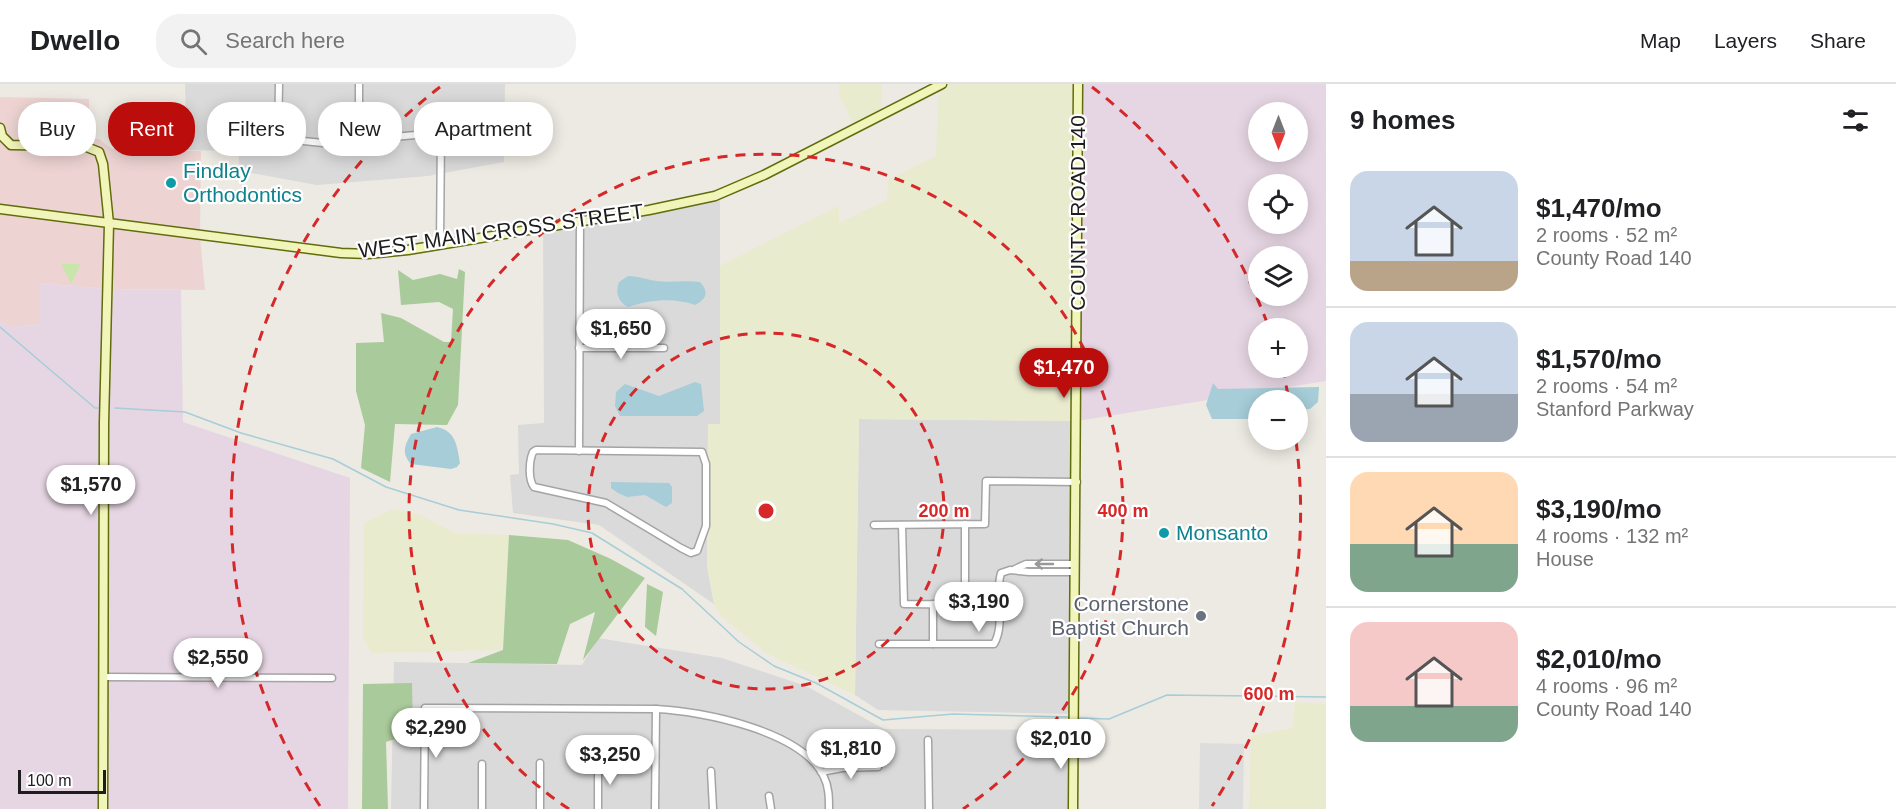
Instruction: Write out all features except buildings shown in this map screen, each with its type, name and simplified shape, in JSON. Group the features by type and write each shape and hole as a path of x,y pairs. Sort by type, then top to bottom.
{"street":[{"path":"279,84 279,102"},
{"path":"359,84 359,102"},
{"name":"WEST MAIN CROSS STREET","path":"0,209 348,254 381,253 680,204 728,192 942,84"},
{"name":"COUNTY ROAD 140","path":"1073,809 1078,84"},
{"path":"0,128 2,136 11,145 84,146 99,152 104,164 109,224 104,423 103,809"},
{"path":"440,244 441,156"},
{"path":"579,451 580,221"},
{"path":"579,348 664,348"},
{"path":"579,451 702,452 706,464 706,526 697,551 691,553 681,548 606,503 531,484 533,452 579,451"},
{"path":"874,525 986,524 986,481 1077,482"},
{"path":"965,524 965,604"},
{"path":"902,525 904,604 999,605"},
{"path":"879,644 994,644 999,625 998,584 1001,573 1015,570 1026,564 1075,568"},
{"path":"933,604 933,644"},
{"path":"103,677 332,678"},
{"path":"424,809 425,708 656,709 702,713 753,728 777,738 811,759 821,772 827,786 829,809"},
{"path":"655,809 656,709"},
{"path":"928,740 929,809"},
{"path":"598,763 598,809"},
{"path":"540,764 540,809"},
{"path":"482,765 482,809"},
{"path":"821,772 842,768 878,767"},
{"path":"711,771 713,809"},
{"path":"769,796 771,809"}],"shaded area":[{"path":"185,84 505,84 505,102 414,102 414,156 504,156 504,162 428,176 317,185 240,171 238,156 306,156 306,102 207,102 207,150 195,150 195,102 186,102"},
{"path":"1078,84 1326,84 1326,381 1270,390 1248,390 1248,394 1077,421"},
{"path":"0,97 89,99 89,102 18,102 18,156 96,156 96,139 108,146 108,156 195,156 195,151 201,151 200,237 205,290 107,289 40,283 41,324 13,327 0,322"},
{"path":"720,194 720,424 708,425 707,566 714,604 599,525 513,513 510,475 519,474 518,425 544,423 543,227"},
{"path":"40,283 107,289 181,290 183,422 350,478 348,809 0,809 0,322 13,327 40,324"},
{"path":"859,419 1077,421 1074,714 878,710 855,695"},
{"path":"598,638 722,658 806,686 884,729 1074,730 1073,809 391,809 394,662 582,665"},
{"path":"1200,743 1244,744 1243,809 1199,809"}],"green space":[{"path":"839,84 882,84 882,115 856,129 839,95"},
{"path":"942,84 1078,84 1077,421 859,419 855,695 766,653 721,616 714,604 707,566 708,424 720,424 720,266 839,206 839,223 887,200 888,180 936,156 939,86"},
{"path":"61,264 81,264 71,284"},
{"path":"459,269 465,272 458,405 447,425 395,424 390,482 361,468 365,425 356,391 356,343 384,342 381,313 401,318 444,342 451,342 453,309 439,302 401,305 398,270 413,280 440,274 457,279"},
{"path":"393,509 421,515 455,533 509,535 503,650 372,653 363,638 364,523"},
{"path":"509,535 568,540 611,559 645,578 583,660 595,612 570,624 557,664 468,663 503,650"},
{"path":"647,584 663,592 656,636 645,627"},
{"path":"412,683 413,733 386,742 388,809 362,809 363,684"},
{"path":"1295,702 1326,704 1326,809 1249,809 1251,736 1293,728"}],"water":[{"path":"628,276 662,282 700,282 706,292 704,298 695,305 661,300 628,307 620,300 617,289 619,282"},
{"path":"695,382 701,384 704,411 697,416 620,416 615,406 616,392 625,384 659,396"},
{"path":"1213,383 1218,389 1319,387 1318,402 1308,409 1308,390 1248,390 1248,419 1212,419 1206,405"},
{"path":"437,427 452,436 460,463 451,469 411,464 405,449 411,434"},
{"path":"611,482 669,483 672,487 672,503 666,507 645,495 627,497 611,488"}],"waterway":[{"path":"0,327 95,408 98,408"},
{"path":"115,408 185,412 241,433 333,459 386,487 459,510 553,524 592,533 682,589 739,642 774,666 816,683 883,720 953,714 1069,717"},
{"path":"1077,718 1109,719 1167,695 1326,697"}],"place":[{"name":"Findlay Orthodontics","path":"171,183"},
{"name":"Monsanto","path":"1164,533"},
{"name":"Cornerstone Baptist Church","path":"1201,616"}]}
